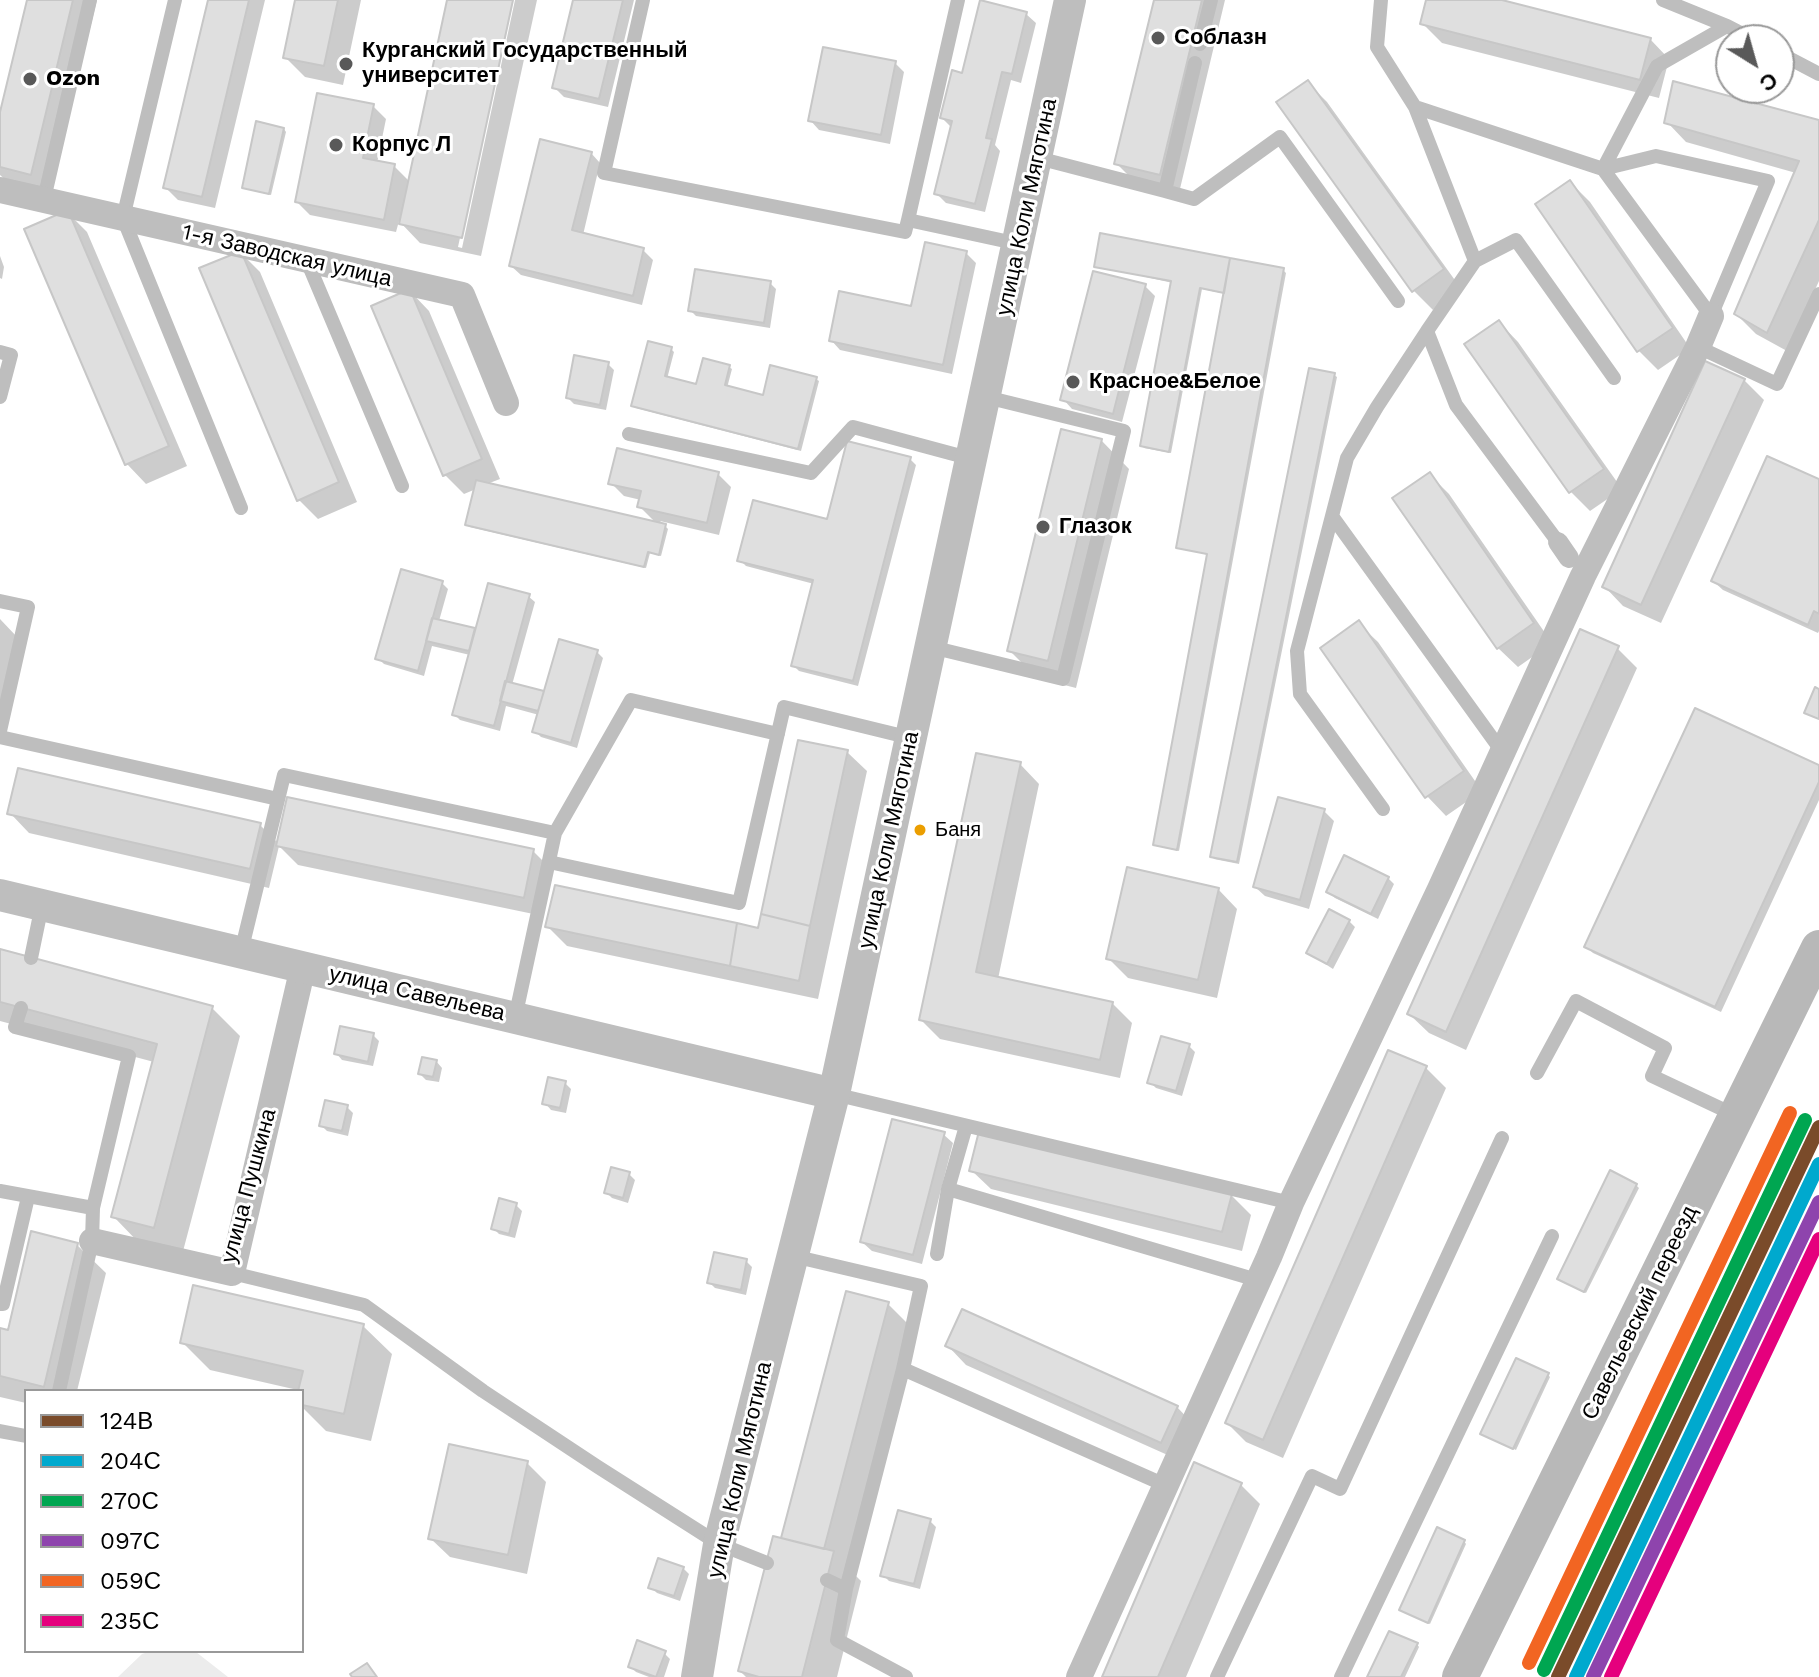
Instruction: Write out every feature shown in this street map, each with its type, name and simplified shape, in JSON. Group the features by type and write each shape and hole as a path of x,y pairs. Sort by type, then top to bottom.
{"main road":[{"name":"Савельевский переезд","path":"1460,1677 1819,948"}],"street":[{"name":"улица Коли Мяготина","path":"697,1677 719,1544 834,1094 1038,158 1067,1"},
{"name":"1-я Заводская улица","path":"0,190 462,295 506,403"},
{"path":"1079,1677 1291,1203 1503,753 1570,559 1698,347 1711,316"},
{"name":"улица Савельева","path":"0,895 834,1094"},
{"name":"улица Пушкина","path":"92,1241 232,1273 303,967"}],"lane":[{"path":"44,199 90,0"},
{"path":"175,0 123,218 241,508"},
{"path":"643,0 604,173 905,232 958,0"},
{"path":"1200,44 1211,0"},
{"path":"1381,0 1377,47 1415,107 1475,261"},
{"path":"1663,0 1722,24"},
{"path":"1603,169 1657,66 1715,33"},
{"path":"1795,61 1819,74"},
{"path":"1165,191 1195,63"},
{"path":"1415,107 1603,169 1656,156 1768,181 1711,316"},
{"path":"1038,158 1194,199 1280,137 1398,301"},
{"path":"1603,169 1711,316"},
{"path":"908,220 1019,244"},
{"path":"1383,809 1300,694 1297,651 1347,458 1377,407 1475,261 1516,240 1614,378"},
{"path":"307,261 402,486"},
{"path":"1698,347 1777,384 1819,294"},
{"path":"1427,331 1456,405 1570,559"},
{"path":"0,352 11,355 0,397"},
{"path":"931,647 1063,679 1124,431 986,397"},
{"path":"629,434 811,473 853,427 972,459"},
{"path":"1332,516 1503,753"},
{"path":"0,601 28,607 0,734 278,799"},
{"path":"515,1018 555,833 631,700 778,734"},
{"path":"549,862 739,903 784,707 911,738"},
{"path":"241,952 284,775 555,833"},
{"path":"31,958 42,905"},
{"path":"1537,1073 1576,1001 1665,1048 1652,1076 1737,1116"},
{"path":"21,1008 8,1025 129,1056 93,1208 92,1241 59,1389"},
{"path":"834,1094 1291,1203"},
{"path":"937,1254 948,1189 966,1126"},
{"path":"1217,1677 1312,1476 1340,1489 1502,1138"},
{"path":"948,1189 1257,1280"},
{"path":"0,1191 93,1208"},
{"path":"0,1304 3,1304 28,1197"},
{"path":"1341,1677 1552,1236"},
{"path":"792,1255 921,1286 903,1369 846,1589 837,1640 906,1677"},
{"path":"232,1273 364,1305 483,1391 719,1544 767,1563"},
{"path":"903,1369 1165,1485"},
{"path":"0,1431 24,1436"},
{"path":"827,1580 846,1589"}],"shaded area":[{"path":"197,1653 228,1677 118,1677 142,1654"}],"building":[{"path":"27,0 73,0 31,175 0,167 0,112"},
{"path":"208,0 249,0 202,197 163,188"},
{"path":"295,0 338,0 324,66 283,58"},
{"path":"447,0 513,0 462,238 399,224"},
{"path":"573,0 623,0 599,99 552,88"},
{"path":"980,0 1027,12 1012,74 1002,72 986,138 992,139 975,204 934,194 952,121 940,118 952,70 962,73"},
{"path":"1154,0 1202,0 1160,175 1114,164"},
{"path":"1426,0 1502,0 1651,38 1640,80 1420,24"},
{"path":"823,47 896,61 881,135 808,121"},
{"path":"1308,80 1444,269 1412,292 1276,102"},
{"path":"1673,81 1715,92 1715,104 1759,104 1819,120 1819,220 1767,333 1734,314 1799,161 1664,123"},
{"name":"Корпус Л","path":"317,93 374,104 363,158 395,164 384,220 295,202"},
{"path":"256,121 284,128 269,194 242,188"},
{"path":"540,139 592,152 572,230 644,248 633,296 509,266"},
{"path":"1570,180 1673,328 1637,352 1535,204"},
{"path":"68,210 169,446 125,465 24,229"},
{"path":"1100,233 1230,258 1224,293 1200,288 1169,452 1140,446 1171,281 1094,267"},
{"path":"925,242 967,251 943,365 829,341 839,291 911,306"},
{"path":"241,251 339,482 297,501 199,268"},
{"path":"1230,258 1284,268 1177,850 1153,845 1207,554 1176,548"},
{"path":"695,269 771,281 764,323 688,311"},
{"path":"1093,271 1146,284 1113,414 1060,400"},
{"path":"410,289 482,459 443,476 371,306"},
{"path":"1499,320 1604,469 1569,493 1464,344"},
{"path":"648,341 672,347 665,376 696,384 703,358 730,365 725,385 763,395 770,365 817,377 798,449 631,406"},
{"path":"574,355 609,362 600,405 566,398"},
{"path":"1705,361 1745,379 1641,605 1602,587"},
{"path":"1309,368 1335,373 1237,862 1210,857"},
{"path":"1061,429 1102,439 1048,661 1007,651"},
{"path":"847,441 911,457 853,681 791,666 813,580 737,561 753,500 827,519"},
{"path":"617,448 719,472 707,523 637,507 641,491 608,484"},
{"path":"1767,456 1819,479 1819,614 1814,611 1808,625 1711,581"},
{"path":"1430,472 1534,623 1497,649 1392,498"},
{"path":"476,480 666,524 659,555 648,552 644,567 465,525"},
{"path":"401,569 443,581 418,671 375,659"},
{"path":"488,583 530,594 494,726 452,715"},
{"path":"432,618 475,628 469,651 426,641"},
{"path":"1359,620 1464,771 1425,798 1320,648"},
{"path":"1580,629 1619,646 1446,1032 1407,1014"},
{"path":"559,639 598,650 571,743 532,732"},
{"path":"505,681 544,691 538,711 500,701"},
{"path":"1815,687 1819,689 1819,719 1804,713"},
{"path":"1695,708 1819,765 1819,782 1715,1007 1584,947"},
{"path":"798,740 848,750 810,926 761,914"},
{"path":"976,753 1021,762 976,972 1113,1002 1100,1060 919,1020"},
{"path":"18,768 261,823 250,869 7,814"},
{"path":"287,797 534,849 524,898 276,846"},
{"path":"1278,797 1325,809 1300,900 1253,887"},
{"path":"1344,855 1389,877 1371,914 1326,892"},
{"path":"1127,867 1219,888 1198,980 1106,959"},
{"path":"555,885 737,923 730,966 545,927"},
{"path":"1329,909 1350,920 1327,964 1306,953"},
{"path":"761,914 810,926 799,981 730,966 737,923 758,928"},
{"path":"0,949 213,1006 154,1228 111,1217 157,1044 0,1002"},
{"path":"340,1026 374,1033 368,1062 334,1054"},
{"path":"1161,1036 1190,1044 1176,1091 1147,1083"},
{"path":"1388,1050 1427,1066 1263,1440 1225,1423"},
{"path":"422,1057 437,1060 433,1077 418,1074"},
{"path":"548,1077 566,1081 560,1108 542,1104"},
{"path":"325,1100 348,1105 342,1131 319,1126"},
{"path":"892,1119 945,1132 913,1255 860,1242"},
{"path":"979,1131 1232,1194 1222,1232 969,1171"},
{"path":"611,1167 630,1172 623,1198 604,1193"},
{"path":"1610,1170 1637,1184 1584,1292 1557,1279"},
{"path":"499,1198 517,1203 509,1234 491,1229"},
{"path":"31,1231 78,1243 44,1387 0,1376 0,1328 8,1330"},
{"path":"714,1252 747,1259 741,1290 707,1283"},
{"path":"193,1285 364,1324 344,1414 304,1405 304,1389 298,1389 303,1371 180,1343"},
{"path":"846,1291 889,1302 824,1549 781,1538"},
{"path":"962,1309 1178,1406 1161,1443 945,1346"},
{"path":"1516,1358 1549,1373 1513,1449 1480,1434"},
{"path":"449,1444 528,1461 508,1555 428,1539"},
{"path":"1194,1462 1242,1483 1158,1677 1102,1677"},
{"path":"898,1510 931,1519 914,1584 880,1576"},
{"path":"1437,1527 1465,1540 1428,1623 1399,1610"},
{"path":"773,1536 834,1551 802,1677 759,1677 738,1671"},
{"path":"658,1558 684,1567 674,1596 648,1588"},
{"path":"1389,1631 1418,1643 1401,1677 1367,1677"},
{"path":"637,1640 666,1651 656,1677 628,1667"},
{"path":"367,1663 377,1677 352,1677 350,1674"}],"transit line":[{"name":"059С","path":"1529,1663 1790,1113"},
{"name":"270С","path":"1544,1670 1805,1120"},
{"name":"124В","path":"1558,1677 1819,1127"},
{"name":"204С","path":"1576,1677 1819,1164"},
{"name":"097С","path":"1593,1677 1819,1202"},
{"name":"235С","path":"1611,1677 1819,1239"}],"place":[{"name":"Соблазн","path":"1158,38"},
{"name":"Курганский Государственный университет","path":"346,64"},
{"name":"Ozon","path":"30,79"},
{"name":"Корпус Л","path":"336,145"},
{"name":"Красное&Белое","path":"1073,382"},
{"name":"Глазок","path":"1043,527"},
{"name":"Баня","path":"920,830"}]}
